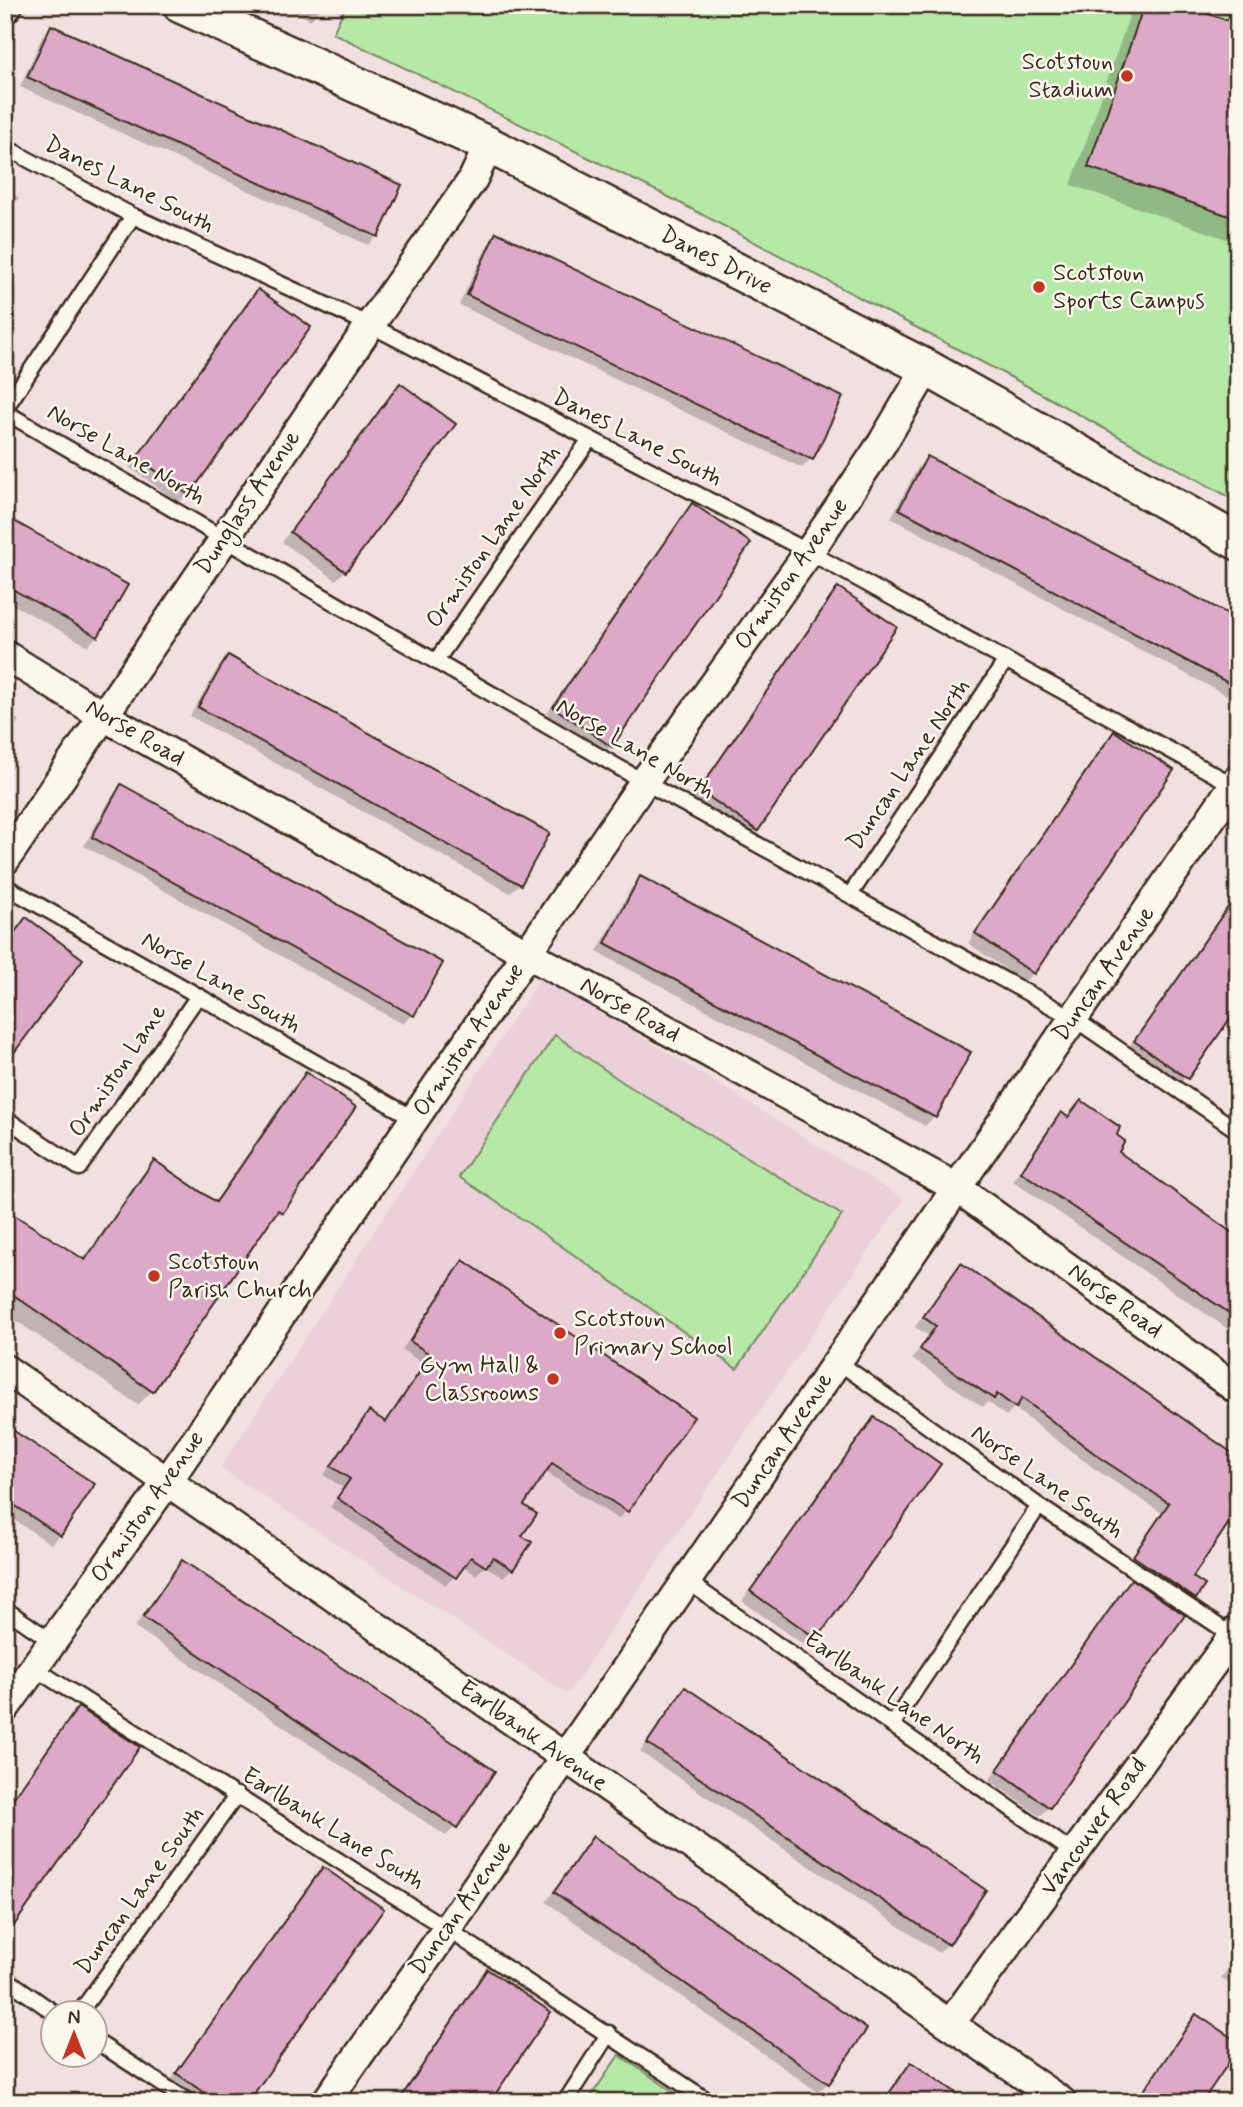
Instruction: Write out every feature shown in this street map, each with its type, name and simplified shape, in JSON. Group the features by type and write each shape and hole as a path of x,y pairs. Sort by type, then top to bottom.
{"street":[{"name":"Danes Drive","path":"181,5 489,145 928,368 1238,542"},
{"name":"Dunglass Avenue","path":"5,860 370,325 473,179 489,145"},
{"name":"Ormiston Avenue","path":"5,1708 167,1482 644,782 809,552 883,442 928,368"},
{"name":"Norse Road","path":"5,655 102,715 528,954 957,1188 1238,1390"},
{"name":"Duncan Avenue","path":"326,2102 1236,784"},
{"name":"Earlbank Avenue","path":"5,1369 1062,2102"},
{"name":"Vancouver Road","path":"950,2024 1235,1633"}],"lane":[{"name":"Danes Lane South","path":"5,147 133,216 370,325 809,552 1236,784"},
{"path":"5,410 133,216"},
{"name":"Norse Lane North","path":"5,410 644,782 1073,1018 1238,1131"},
{"name":"Ormiston Lane North","path":"436,661 590,439"},
{"name":"Duncan Lane North","path":"850,895 1006,660"},
{"name":"Norse Lane South","path":"5,886 415,1119"},
{"name":"Ormiston Lane","path":"5,1118 79,1168 198,996"},
{"name":"Norse Lane South","path":"837,1361 1039,1506 1235,1633"},
{"path":"892,1725 1039,1506"},
{"name":"Earlbank Lane North","path":"687,1581 1074,1853"},
{"path":"5,1609 52,1642"},
{"name":"Earlbank Lane South","path":"34,1668 447,1929 710,2102"},
{"name":"Duncan Lane South","path":"90,1998 237,1795"},
{"path":"5,1978 38,2001"},
{"path":"565,2102 608,2033"},
{"path":"108,2049 189,2102"}],"shaded area":[{"name":"Scotstoun Primary School","path":"542,975 904,1199 568,1694 220,1468"}],"green space":[{"name":"Scotstoun Sports Campus","path":"346,5 1238,5 1238,502 1016,380 663,194 333,33"},
{"path":"555,1035 624,1083 842,1215 737,1369 459,1177"},
{"path":"619,2055 689,2102 587,2102"}],"building":[{"path":"1144,5 1182,5 1238,24 1238,219 1088,167"},
{"path":"51,25 402,185 378,237 27,77"},
{"path":"496,232 843,397 813,460 467,295"},
{"path":"258,289 311,327 189,495 137,457"},
{"path":"400,383 456,424 346,572 290,532"},
{"path":"927,456 1238,619 1238,688 899,509"},
{"path":"692,503 751,543 612,747 553,707"},
{"path":"5,516 128,585 98,637 5,585"},
{"path":"838,587 897,627 758,831 699,790"},
{"path":"228,655 550,833 521,885 198,707"},
{"path":"1114,731 1174,770 1034,974 975,933"},
{"path":"121,784 443,963 414,1016 92,837"},
{"path":"640,876 971,1052 936,1118 605,943"},
{"path":"1238,893 1238,1007 1188,1079 1134,1041"},
{"path":"26,917 83,959 5,1065 5,946"},
{"name":"Scotstoun Parish Church","path":"306,1072 356,1107 283,1213 278,1210 153,1392 5,1289 5,1209 85,1260 154,1160 216,1202"},
{"path":"1081,1100 1120,1127 1117,1135 1125,1141 1119,1152 1238,1237 1238,1319 1021,1172 1061,1112 1068,1117"},
{"path":"463,1260 694,1417 628,1512 552,1463 524,1505 537,1514 522,1536 532,1542 513,1570 493,1557 486,1567 471,1557 456,1578 337,1498 350,1479 331,1466 369,1411 386,1422 431,1355 410,1341"},
{"path":"961,1263 1238,1457 1238,1509 1193,1577 1205,1585 1196,1599 1133,1556 1169,1503 1103,1460 1022,1398 1016,1408 997,1394 994,1399 920,1349 936,1326 923,1317"},
{"path":"874,1417 941,1464 817,1639 750,1591"},
{"path":"5,1425 95,1484 61,1536 5,1499"},
{"path":"182,1560 495,1771 457,1828 143,1617"},
{"path":"1131,1579 1185,1615 1050,1808 997,1770"},
{"path":"685,1687 986,1890 949,1945 647,1743"},
{"path":"78,1707 140,1747 5,1938 5,1810"},
{"path":"593,1836 867,2029 829,2084 554,1892"},
{"path":"323,1867 384,1909 248,2102 217,2102 176,2073"},
{"path":"487,1969 551,2012 490,2102 398,2102"},
{"path":"1196,2014 1238,2042 1238,2049 1202,2102 1158,2102 1143,2092"},
{"path":"911,2062 970,2102 883,2102"}],"place":[{"name":"Scotstoun Stadium","path":"1127,76"},
{"name":"Scotstoun Sports Campus","path":"1039,287"},
{"name":"Scotstoun Parish Church","path":"154,1276"},
{"name":"Scotstoun Primary School","path":"560,1333"},
{"name":"Gym Hall & Classrooms","path":"553,1379"}]}
